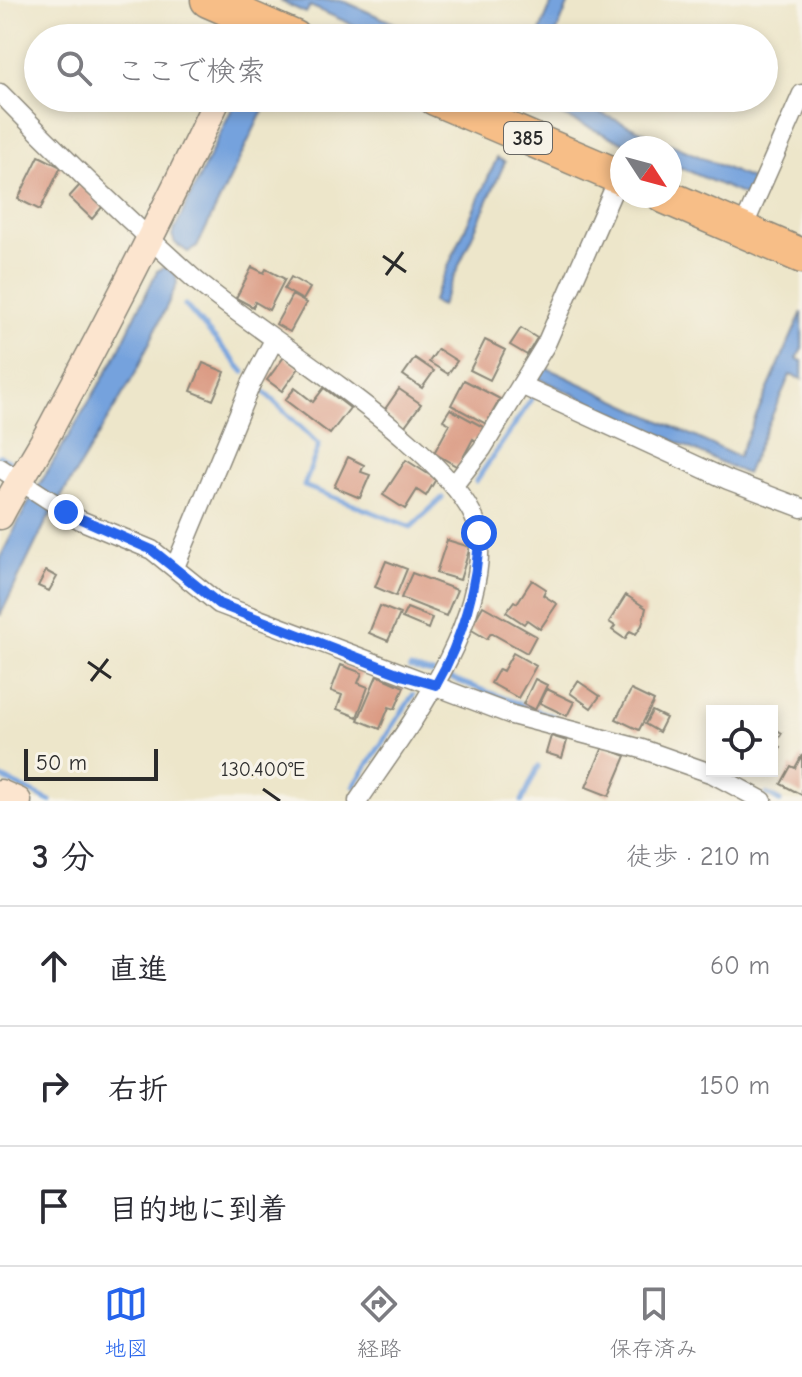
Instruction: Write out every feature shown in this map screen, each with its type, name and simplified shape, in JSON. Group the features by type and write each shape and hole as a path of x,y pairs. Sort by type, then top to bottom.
{"highway":[{"path":"208,0 244,24"},
{"name":"385","path":"468,112 610,173"},
{"path":"682,204 802,256"}],"street":[{"path":"0,93 151,239 229,308 376,415 439,469 469,507 479,533 478,566 468,608 444,672 358,801"},
{"path":"742,230 802,94"},
{"path":"0,516 16,479 53,425 151,239 211,112"},
{"path":"454,485 482,449 546,344 610,202"},
{"path":"175,567 251,384 274,340"},
{"path":"521,385 728,480 802,508"},
{"path":"16,479 80,520 152,550 219,604 512,715 642,749 713,774 763,801"},
{"path":"0,793 18,801"}],"water":[{"path":"341,0 396,24 351,24 310,6 306,13 280,1"},
{"path":"553,0 570,0 560,24 543,24"},
{"path":"230,112 262,112 197,247 188,252 175,243 172,235"},
{"path":"553,112 598,112 653,136 610,137"},
{"path":"682,149 753,180 746,196 682,168"},
{"path":"497,158 505,162 441,306 432,302"},
{"path":"165,267 176,275 177,284 135,374 45,524 0,616 0,558 25,509 114,360 157,271"},
{"path":"802,312 802,348 797,359 802,361 802,379 790,375 746,474 538,378 545,367 738,457"}],"building":[{"path":"39,156 61,167 40,210 18,199"},
{"path":"80,185 103,206 92,219 69,197"},
{"path":"252,267 264,273 266,269 285,279 269,310 255,302 253,307 236,298"},
{"path":"291,277 310,288 303,300 284,289"},
{"path":"292,295 306,303 290,332 276,324"},
{"path":"521,328 537,338 527,355 510,345"},
{"path":"485,340 505,350 490,380 470,370"},
{"path":"438,349 457,361 448,374 429,362"},
{"path":"284,357 299,368 282,391 267,380"},
{"path":"415,358 434,371 422,388 403,375"},
{"path":"203,363 225,372 213,400 191,391"},
{"path":"464,380 500,399 486,424 451,405"},
{"path":"295,388 313,402 324,388 350,408 330,434 285,400"},
{"path":"399,389 421,404 404,427 383,412"},
{"path":"450,409 485,428 478,442 473,439 458,467 434,453 450,424 443,420"},
{"path":"348,457 364,465 361,472 370,475 360,498 334,487"},
{"path":"406,460 436,479 426,496 417,490 405,509 383,495"},
{"path":"447,540 470,547 460,580 436,573"},
{"path":"386,561 407,569 396,596 375,587"},
{"path":"46,571 57,577 49,591 38,586"},
{"path":"412,573 457,590 446,616 401,598"},
{"path":"532,580 546,589 543,595 557,604 540,629 527,620 524,624 506,612 514,601 517,603"},
{"path":"626,595 646,608 636,634 630,631 625,639 612,630 615,626 609,622"},
{"path":"380,606 400,614 388,641 369,633"},
{"path":"483,606 536,636 527,653 491,633 487,639 470,629"},
{"path":"407,608 432,618 428,629 402,618"},
{"path":"513,653 536,666 518,698 491,683 499,669 503,671"},
{"path":"341,665 362,673 358,683 368,687 357,717 337,709 342,695 331,691"},
{"path":"377,675 404,687 395,709 389,707 380,729 358,720"},
{"path":"535,679 547,685 535,710 523,704"},
{"path":"578,681 600,696 591,708 570,693"},
{"path":"547,689 574,702 567,716 540,703"},
{"path":"631,690 654,701 639,730 616,719"},
{"path":"652,711 666,718 659,732 645,724"},
{"path":"551,736 567,741 562,758 546,753"},
{"path":"603,747 626,756 609,796 586,787"},
{"path":"802,755 802,795 781,784 791,766 795,768"}],"waterway":[{"path":"185,305 244,372"},
{"path":"258,386 319,445 304,486 411,527 442,498"},
{"path":"476,481 532,399"},
{"path":"0,456 9,461"},
{"path":"410,668 433,673"},
{"path":"450,678 555,717"},
{"path":"354,786 413,695"},
{"path":"522,801 538,767"},
{"path":"0,777 50,801"},
{"path":"767,794 780,801"}],"route":[{"path":"66,512 152,550 219,604 405,676 436,685 468,608 478,566 479,533"}]}
